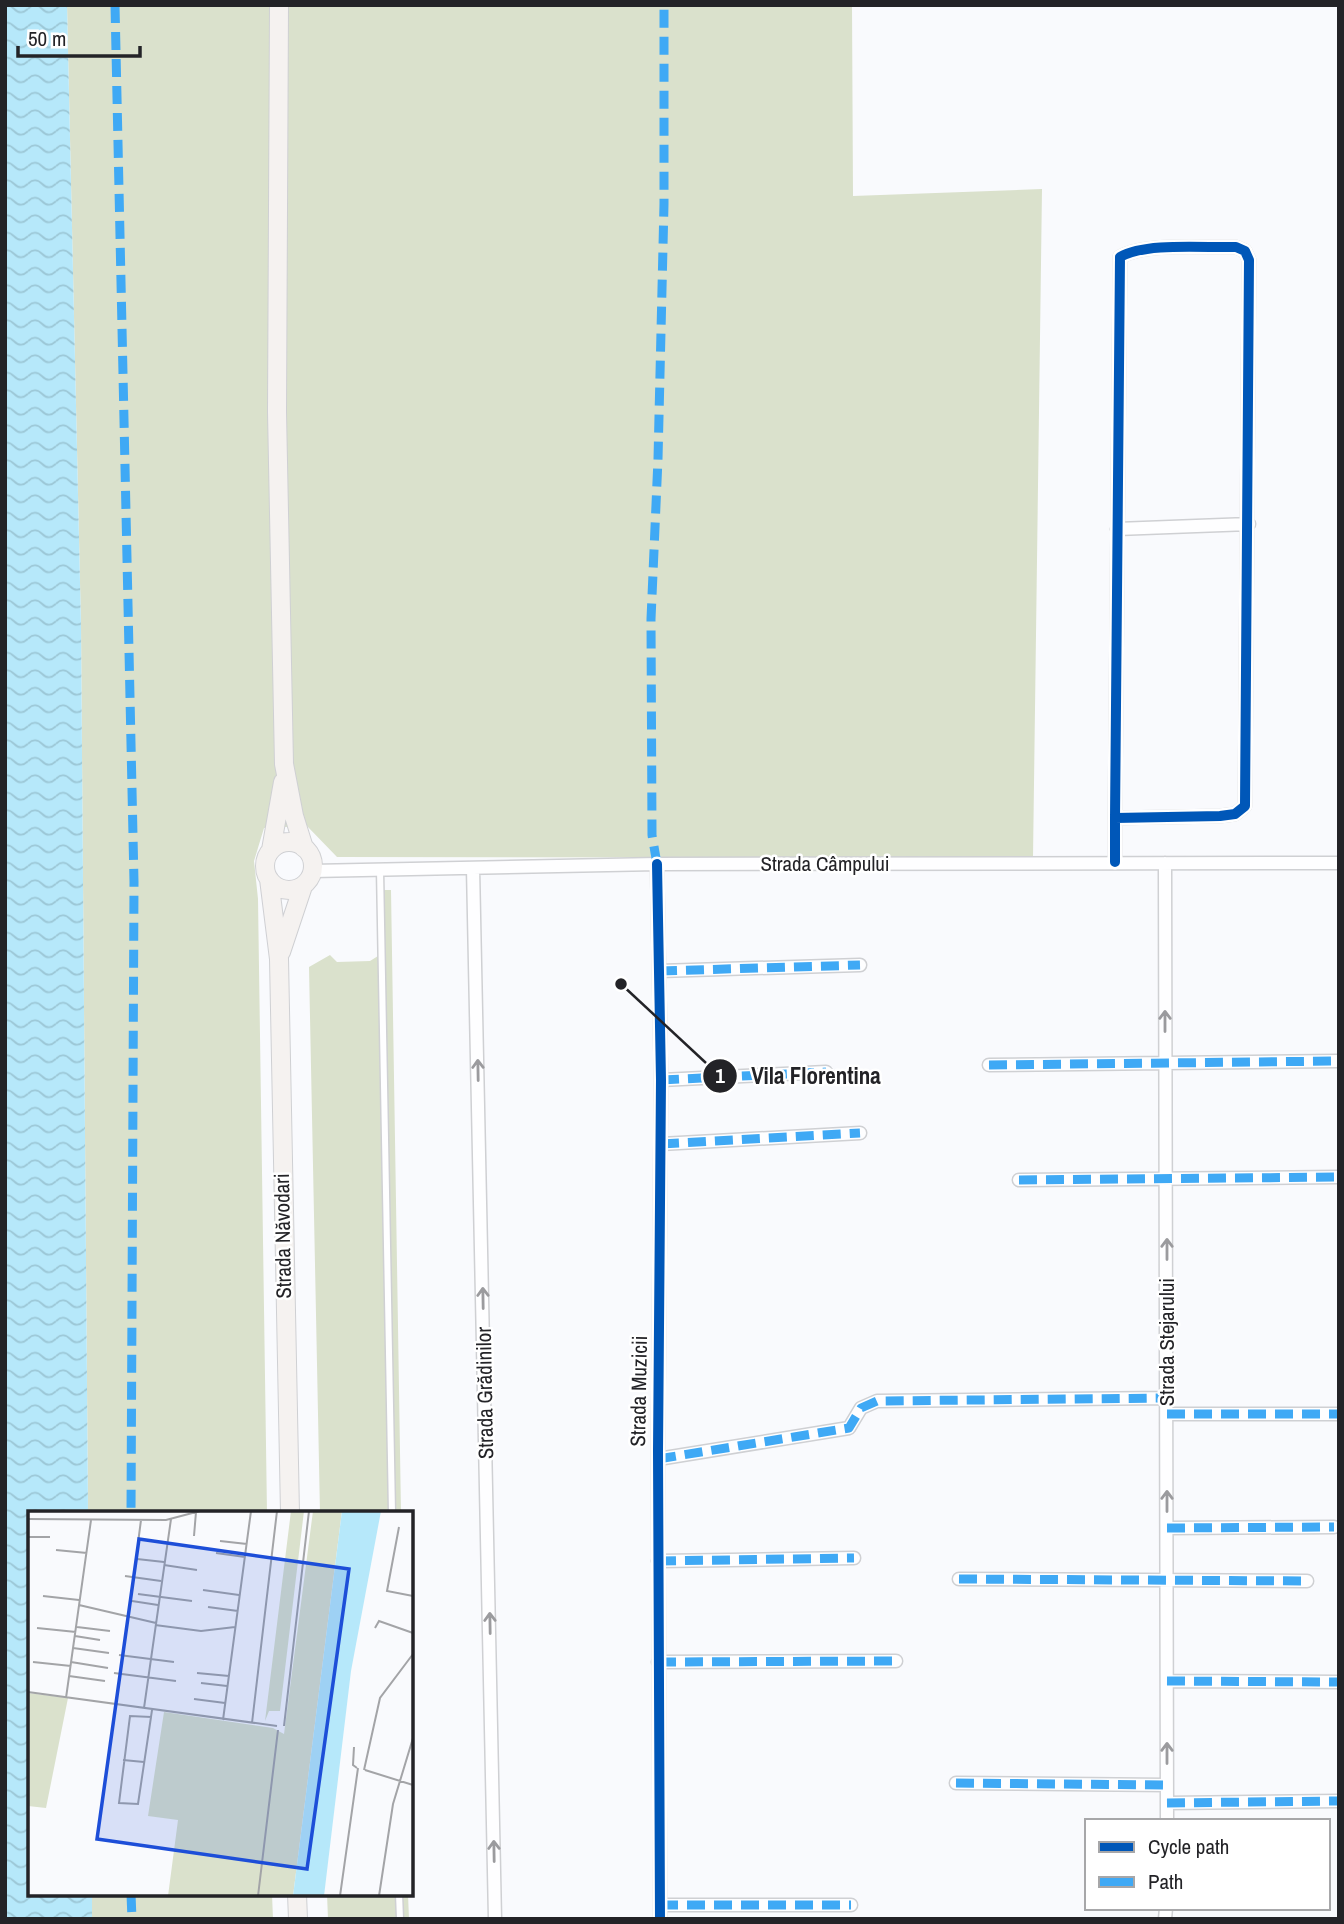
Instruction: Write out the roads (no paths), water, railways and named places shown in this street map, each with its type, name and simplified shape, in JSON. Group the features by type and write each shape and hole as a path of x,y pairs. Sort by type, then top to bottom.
{"main road":[{"path":"279,5 278,412 285,768 294,816 304,848 312,860 308,878 289,890 281,889 269,879 265,864 271,850 285,768"},
{"path":"271,850 292,842 304,848"},
{"name":"Strada Năvodari","path":"279,959 308,878"},
{"name":"Strada Năvodari","path":"269,879 279,959 290,1511"},
{"path":"297,1896 298,1919"}],"street":[{"path":"1115,818 1220,816 1235,814 1245,806 1250,260 1245,251 1236,247 1147,248 1132,250 1120,257 1117,528 1115,818 1115,862"},
{"path":"1117,528 1248,524"},
{"name":"Strada Stejarului","path":"1165,863 1167,1819"},
{"name":"Strada Câmpului","path":"308,878 380,870 657,864 1339,863"},
{"name":"Strada Muzicii","path":"657,864 661,1080 658,1459 660,1919"},
{"name":"Strada Grădinilor","path":"473,868 495,1919"},
{"path":"659,971 860,965"},
{"path":"989,1065 1339,1061"},
{"path":"661,1080 826,1072"},
{"path":"661,1143 860,1133"},
{"path":"1019,1180 1339,1177"},
{"path":"658,1459 849,1428 860,1408 877,1401 1167,1398"},
{"path":"1167,1414 1339,1414"},
{"path":"1167,1528 1334,1527"},
{"path":"658,1561 854,1558"},
{"path":"960,1579 1307,1581"},
{"path":"659,1662 896,1661"},
{"path":"1167,1681 1339,1682"},
{"path":"956,1783 1167,1785"},
{"path":"1167,1802 1339,1801"},
{"path":"660,1905 851,1905"}],"lane":[{"path":"380,870 393,1511"},
{"path":"399,1896 400,1919"}],"water":[{"path":"5,5 67,5 81,627 88,1511 28,1511 28,1896 92,1896 92,1919 5,1919"}],"place":[{"name":"Vila Florentina","path":"621,984"}]}
